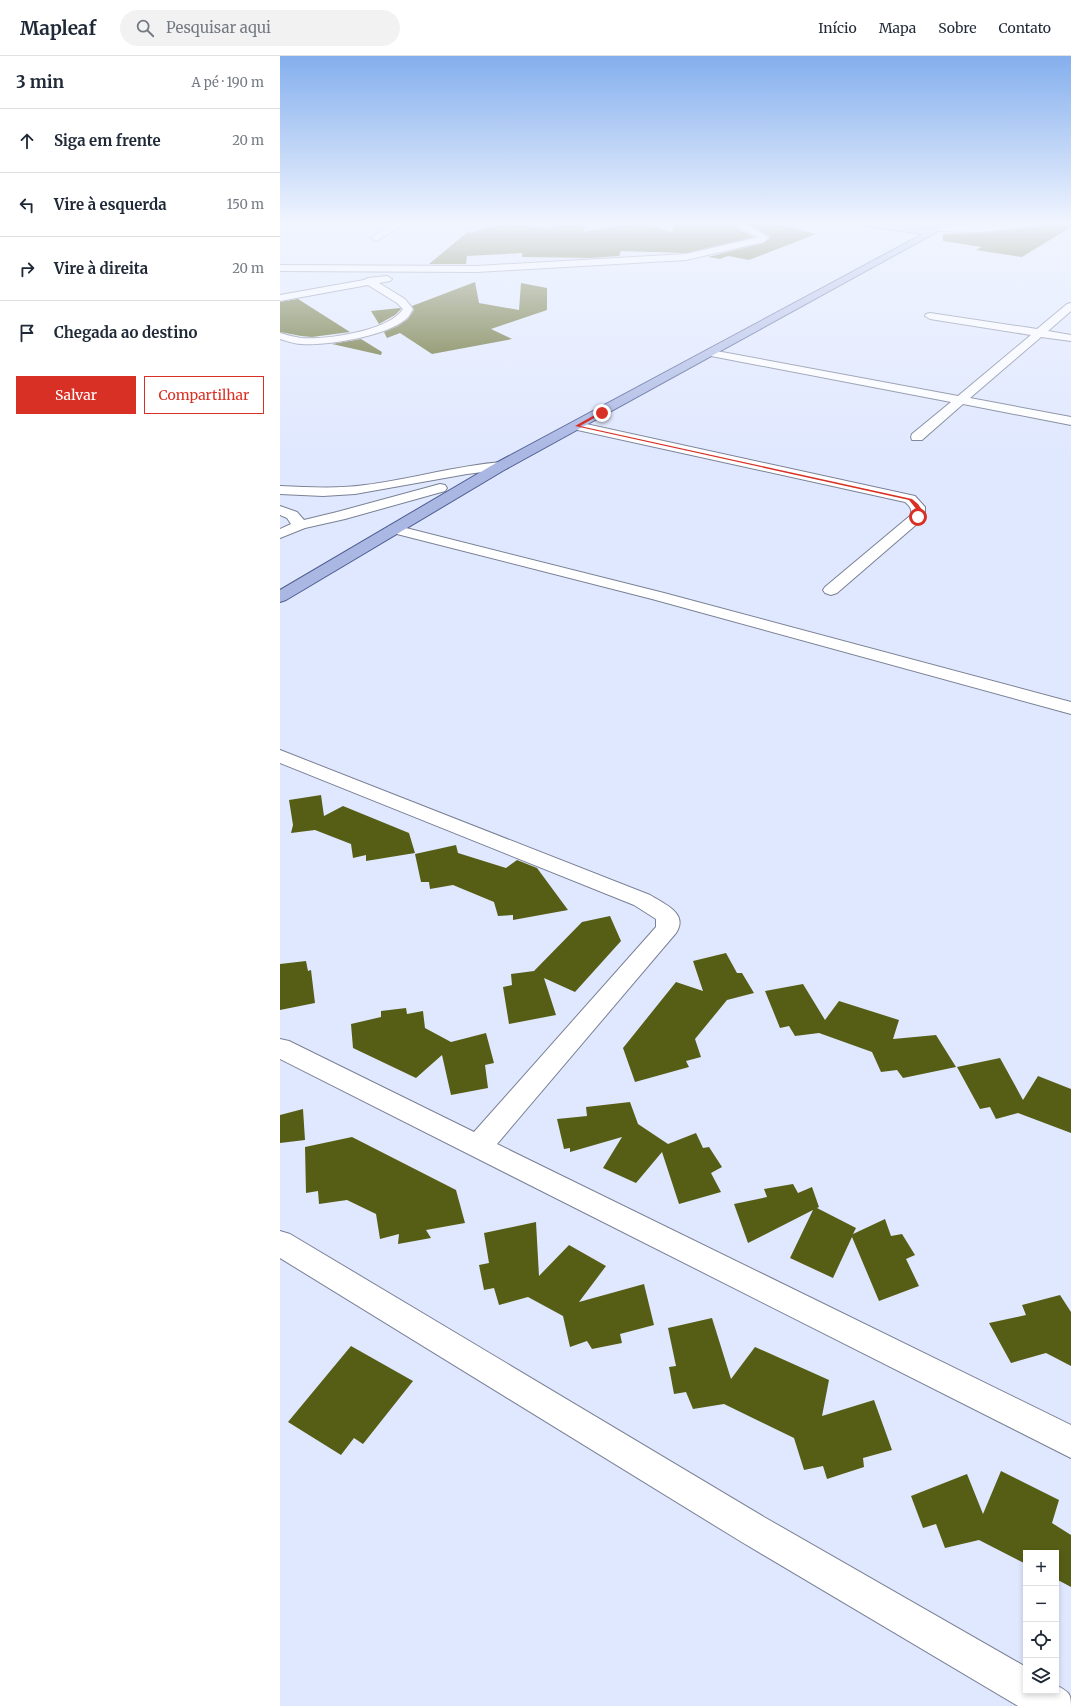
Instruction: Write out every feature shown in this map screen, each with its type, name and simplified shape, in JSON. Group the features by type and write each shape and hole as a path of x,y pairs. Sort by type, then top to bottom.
{"main road":[{"path":"280,597 501,466 807,300"}],"street":[{"path":"280,336 304,341 357,335 372,331 396,322 406,315 408,309 399,300"},
{"path":"917,437 1071,306"},
{"path":"930,316 1071,338"},
{"path":"711,353 1071,421"},
{"path":"577,426 910,499 917,505 920,510 918,517 831,590"},
{"path":"280,490 329,492 365,489 476,468 501,466"},
{"path":"280,534 300,525 340,516 430,490 479,480"},
{"path":"280,510 292,516 300,525"},
{"path":"394,530 666,598 1071,708"},
{"path":"280,756 642,900 667,916 668,928 478,1147"},
{"path":"280,1048 1071,1442"},
{"path":"280,1243 752,1529 1023,1687"},
{"path":"1034,1694 1055,1706"}],"building":[{"path":"300,300 350,332 312,337 280,332 280,302"},
{"path":"428,300 478,300 479,303 519,310 520,300 547,300 547,310 491,329 512,339 432,354 400,333 387,338 384,332 398,326 408,319 414,310 412,306"},
{"path":"401,309 395,315 379,324 371,311"},
{"path":"361,339 382,352 381,355 332,344"},
{"path":"321,795 324,816 343,806 409,833 415,853 366,861 366,855 353,858 351,844 315,830 291,833 293,825 289,800"},
{"path":"456,845 458,853 506,868 517,860 537,868 568,910 513,920 513,915 498,916 494,902 453,885 430,889 429,882 421,882 415,854"},
{"path":"610,916 621,941 575,992 544,978 556,1015 509,1024 503,987 512,985 511,974 534,971 582,922"},
{"path":"726,953 737,973 742,973 754,993 727,1000 695,1039 701,1057 686,1061 689,1067 635,1082 623,1048 676,982 703,991 693,961"},
{"path":"306,961 308,971 311,970 315,1003 280,1010 280,964"},
{"path":"803,984 825,1020 839,1001 899,1020 893,1039 936,1035 956,1067 903,1078 897,1070 881,1072 872,1052 819,1033 795,1036 789,1026 780,1028 765,991"},
{"path":"406,1008 407,1014 423,1011 425,1028 451,1042 486,1033 494,1063 485,1065 488,1088 451,1095 442,1055 416,1078 353,1048 351,1024 381,1017 381,1011"},
{"path":"1000,1058 1023,1100 1038,1076 1071,1089 1071,1133 1018,1113 996,1119 990,1107 980,1109 957,1067"},
{"path":"630,1102 638,1124 668,1144 696,1133 703,1148 709,1147 722,1167 711,1173 721,1192 679,1204 662,1152 636,1183 603,1168 622,1137 570,1152 570,1148 564,1149 557,1119 587,1116 586,1107"},
{"path":"303,1109 305,1140 280,1143 280,1115"},
{"path":"352,1137 456,1190 465,1223 426,1230 431,1238 398,1244 399,1234 380,1239 376,1214 347,1200 319,1204 318,1191 306,1193 305,1147"},
{"path":"793,1184 798,1193 812,1187 819,1207 817,1208 856,1228 853,1234 885,1219 891,1236 902,1234 915,1255 906,1259 919,1286 879,1301 852,1237 833,1278 790,1258 813,1210 748,1243 734,1204 767,1197 764,1189"},
{"path":"536,1222 539,1276 569,1245 606,1266 579,1302 644,1284 654,1325 620,1334 622,1343 592,1349 587,1341 570,1347 563,1316 528,1297 499,1305 494,1288 484,1290 479,1265 489,1263 484,1233"},
{"path":"1060,1295 1071,1312 1071,1366 1046,1353 1011,1363 989,1323 1026,1315 1022,1305"},
{"path":"712,1318 731,1379 755,1347 829,1380 822,1416 874,1400 892,1450 863,1458 864,1467 827,1479 823,1466 804,1470 794,1438 724,1404 693,1409 686,1392 674,1394 669,1367 676,1366 668,1328"},
{"path":"351,1346 413,1381 363,1444 354,1438 341,1455 288,1422"},
{"path":"1001,1471 1059,1500 1052,1523 1071,1535 1071,1587 1059,1581 1059,1550 1023,1550 1023,1562 979,1540 945,1548 936,1524 923,1528 911,1496 967,1474 983,1514"}],"route":[{"path":"602,413 577,426 910,499 920,510 918,517"}]}
